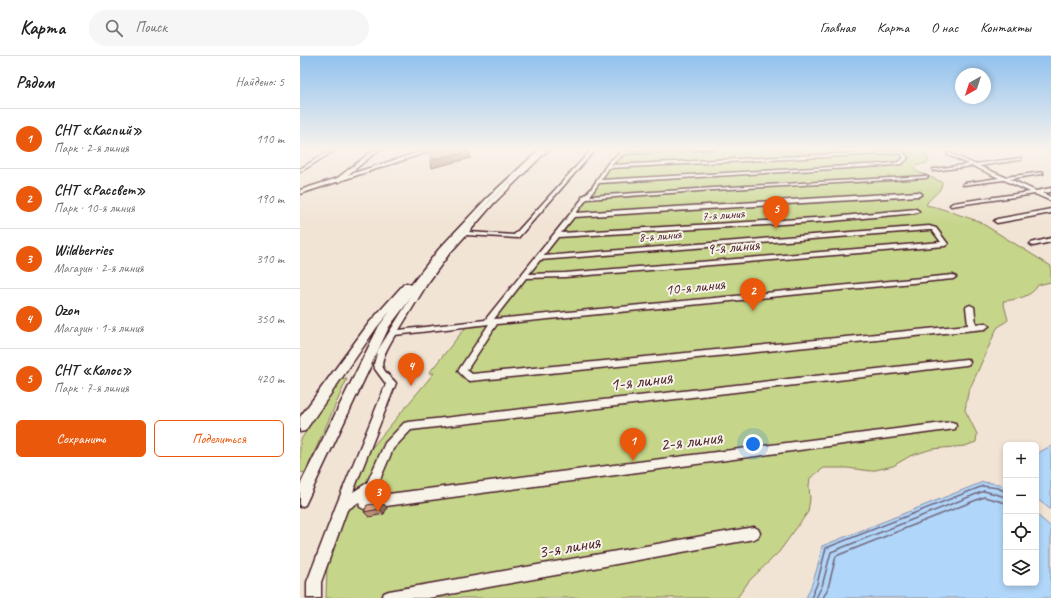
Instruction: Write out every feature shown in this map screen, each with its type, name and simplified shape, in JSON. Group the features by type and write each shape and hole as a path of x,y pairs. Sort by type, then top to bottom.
{"main road":[{"path":"300,192 358,174"},
{"path":"300,427 373,325 484,198 511,174"},
{"path":"301,492 384,326 442,251 488,200 516,174"}],"street":[{"path":"337,181 346,174"},
{"path":"314,598 314,582 342,506 391,383 379,369 378,364 382,350 424,283 492,202 521,174"},
{"path":"464,234 516,236 571,174"},
{"path":"603,174 537,258 491,321 462,371 470,378 985,326"},
{"path":"598,182 727,174"},
{"path":"995,174 1051,199"},
{"path":"965,184 1032,174"},
{"path":"584,198 736,187 926,177"},
{"path":"953,205 1051,190"},
{"path":"571,215 919,194"},
{"name":"7-я линия","path":"555,235 645,231 824,219 916,211"},
{"path":"997,221 1051,211"},
{"name":"9-я линия","path":"524,276 573,274 945,244 934,230 929,228"},
{"name":"8-я линия","path":"537,258 929,228"},
{"path":"1032,244 1051,240"},
{"name":"10-я линия","path":"392,333 491,321 953,277"},
{"path":"970,307 972,327"},
{"name":"1-я линия","path":"364,503 389,446 408,426 966,362"},
{"name":"2-я линия","path":"364,503 951,426"},
{"path":"342,506 371,486"},
{"name":"3-я линия","path":"389,598 754,534"}],"green space":[{"path":"603,174 924,174 942,182 938,192 926,205 978,221 1051,266 1051,282 1038,285 1032,292 1023,297 1003,301 1008,320 997,328 968,393 965,410 977,434 976,442 965,446 932,449 910,456 893,466 871,471 847,468 824,468 810,478 810,499 808,512 779,552 749,581 737,598 326,598 327,564 369,451 434,373 429,373 466,327 489,325"},
{"path":"347,379 305,473 300,472 300,441 339,380"}],"water":[{"path":"1051,446 1051,510 1039,500 1039,452"},
{"path":"983,482 1000,484 1003,486 1003,586 1039,586 1039,517 1051,527 1051,598 806,598 816,572 822,546"}],"building":[{"path":"382,503 380,509 364,512 367,505"}],"place":[{"name":"СНТ «Колос»","path":"776,229"},
{"name":"СНТ «Рассвет»","path":"753,311"},
{"name":"Ozon","path":"411,386"},
{"name":"СНТ «Каспий»","path":"633,461"},
{"name":"Wildberries","path":"378,512"}]}
